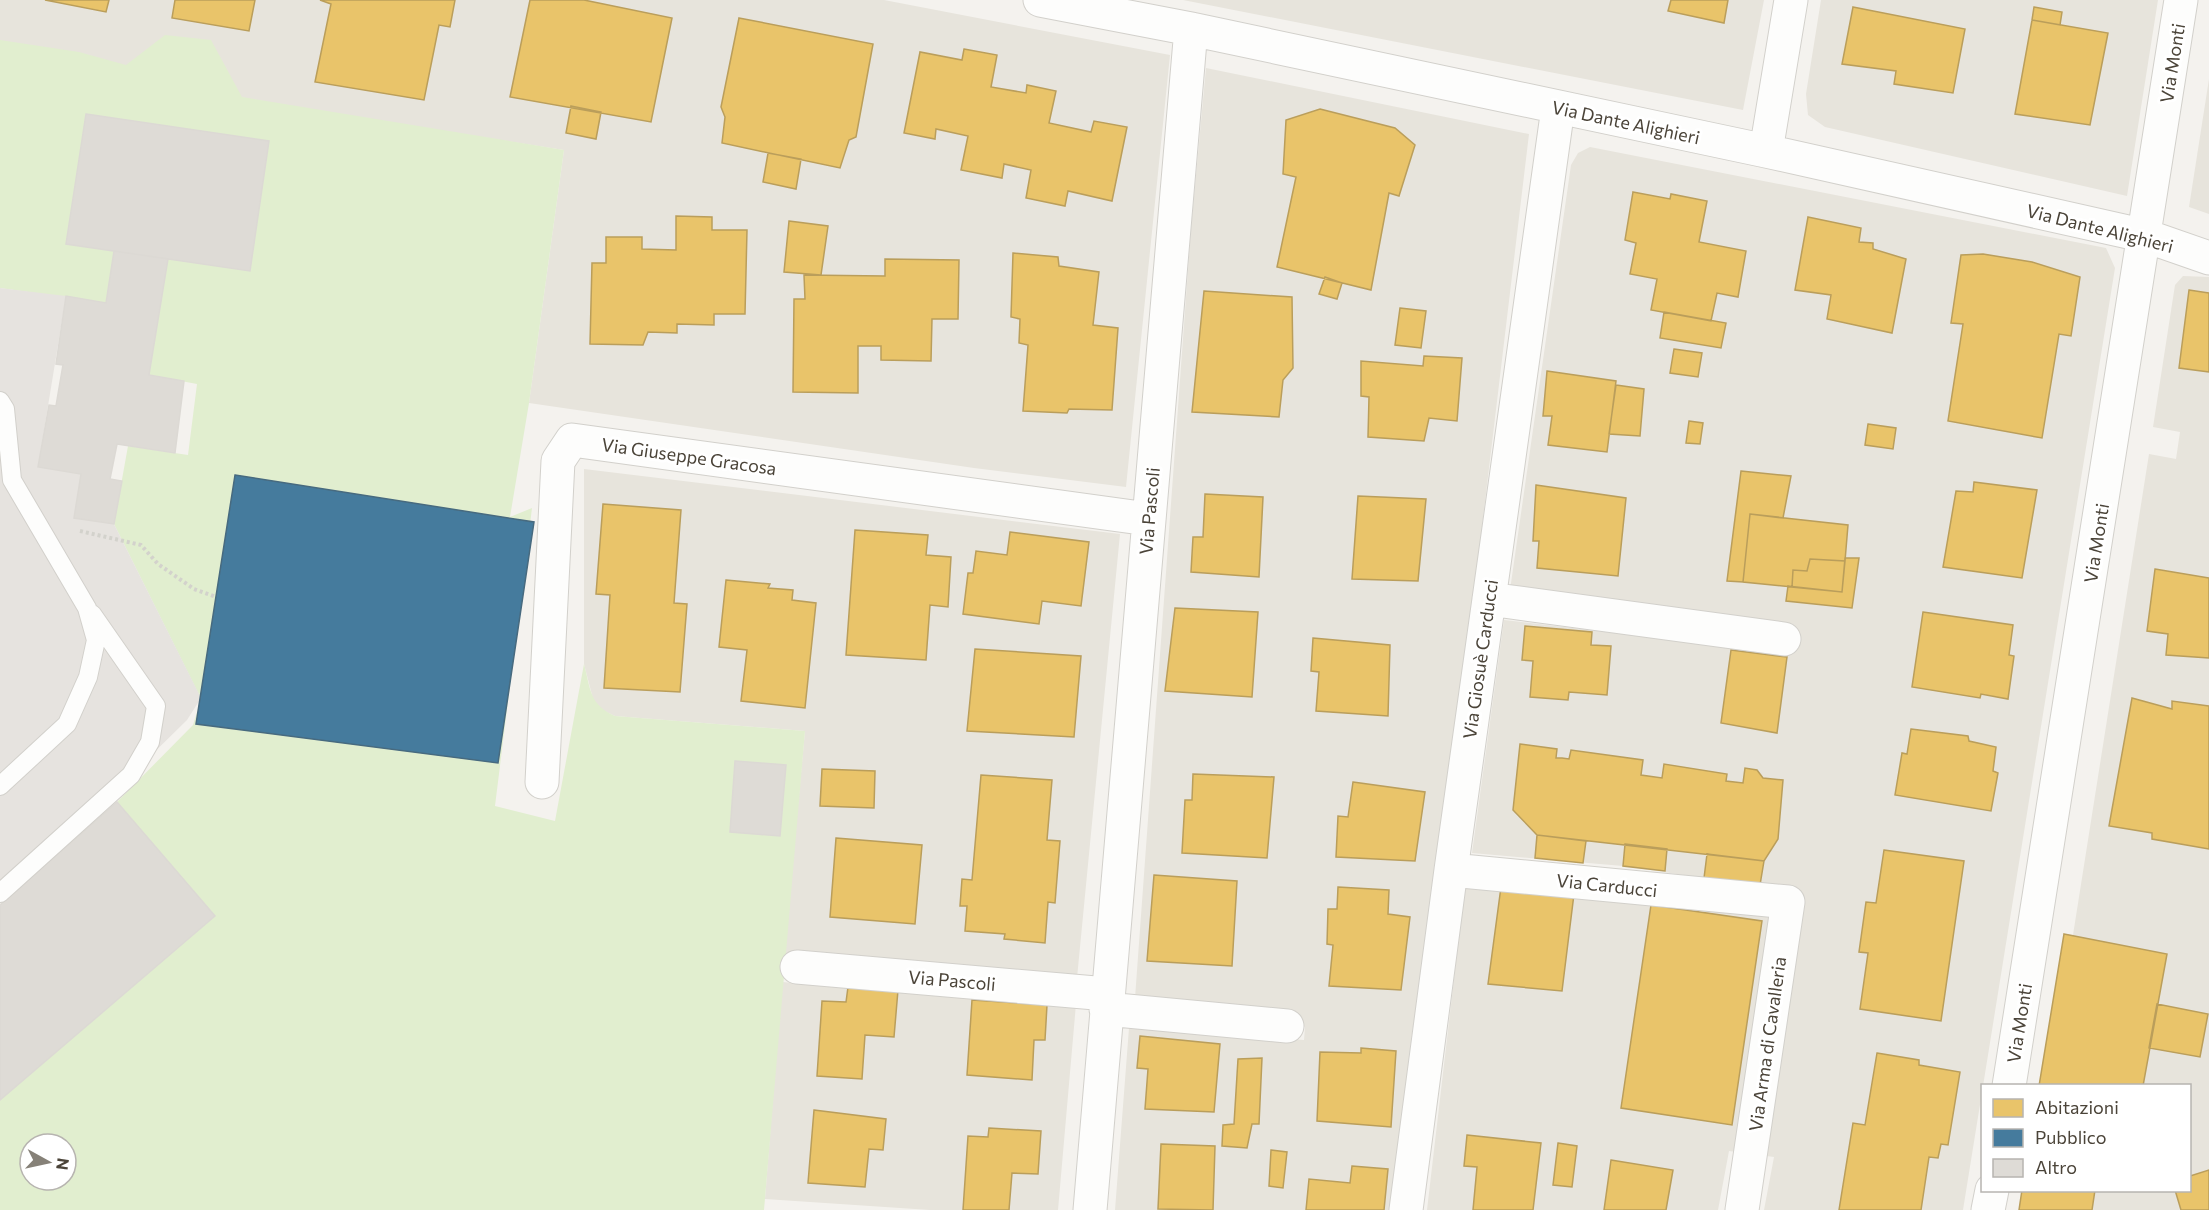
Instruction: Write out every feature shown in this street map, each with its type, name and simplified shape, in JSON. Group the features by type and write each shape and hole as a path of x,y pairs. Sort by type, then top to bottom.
{"street":[{"name":"Via Dante Alighieri","path":"1040,0 1191,29 1766,151 2145,236 2209,258"},
{"path":"1766,151 1791,0"},
{"name":"Via Monti","path":"2008,1084 2181,0"},
{"name":"Via Pascoli","path":"1090,1210 1191,29"},
{"name":"Via Giosuè Carducci","path":"1406,1210 1451,870 1558,108"},
{"name":"Via Giuseppe Gracosa","path":"542,782 558,461 572,440 1148,519"},
{"path":"1489,599 1784,639"},
{"name":"Via Carducci","path":"1451,870 1764,900"},
{"name":"Via Arma di Cavalleria","path":"1742,1210 1788,902 1764,900"},
{"name":"Via Pascoli","path":"797,967 1106,1002 1287,1026"},
{"path":"1989,1210 1992,1192"}],"lane":[{"path":"0,401 5,409 12,480 44,536 62,561 87,608 156,706 150,742 131,775 0,893"},
{"path":"0,786 67,724 88,677 96,640 87,608"}],"path":[{"path":"44,536 68,529 130,541 141,545 158,564 194,589 216,597"}],"shaded area":[{"path":"0,0 884,0 1170,55 1126,487 974,468 529,403 564,150 323,112 0,54"},
{"path":"1183,0 1764,0 1743,110"},
{"path":"1821,0 2158,0 2127,196 1825,127 1808,115 1806,94"},
{"path":"1206,68 1529,134 1478,560 1427,941 1412,1033 1393,1210 1115,1210 1129,1028 1304,1040 1305,1027 1284,1012 1135,998 1191,229"},
{"path":"2209,79 2209,214 2189,207"},
{"path":"1590,147 2106,248 2115,268 1983,1084 1981,1084 1981,1098 1963,1210 1764,1210 1774,1157 1729,1151 1718,1210 1427,1210 1465,885 1704,878 1623,866 1472,853 1504,620 1791,654 1795,627 1510,590 1571,165 1578,153"},
{"path":"2183,276 2209,277 2209,1210 2019,1210 2022,1192 2191,1192 2191,1084 2039,1084 2064,934 2073,935 2149,454 2176,459 2180,432 2153,427 2175,285"},
{"path":"0,288 66,296 38,467 81,474 74,518 114,524 201,698 187,720 131,775 0,893"},
{"path":"584,469 1120,534 1077,978 784,954 805,731 615,716 600,709 593,699 584,664"},
{"path":"782,982 1076,1004 1058,1210 930,1210 765,1199"}],"green space":[{"path":"165,35 211,40 242,97 564,150 529,403 510,517 532,508 495,806 555,821 584,664 592,695 600,706 615,716 805,731 764,1210 0,1210 0,905 117,802 193,725 201,699 114,524 128,446 188,455 197,384 149,375 114,252 106,303 0,288 0,40 79,52 126,65"}],"building: Abitazioni":[{"path":"45,0 109,0 106,12"},
{"path":"175,0 255,0 249,31 172,18"},
{"path":"320,0 455,0 450,27 439,25 424,100 315,82 331,4"},
{"path":"530,0 584,0 672,18 651,122 510,97"},
{"path":"1671,0 1728,0 1724,23 1668,11"},
{"path":"1853,7 1965,29 1953,93 1894,84 1896,71 1842,64"},
{"path":"2034,7 2062,12 2060,25 2032,20"},
{"path":"739,18 873,44 856,137 849,140 840,168 722,143 725,117 721,107"},
{"path":"2032,20 2108,33 2090,125 2015,114"},
{"path":"964,49 997,55 991,87 1026,93 1027,85 1056,91 1049,123 1091,132 1094,121 1127,127 1112,201 1068,191 1065,206 1026,198 1031,170 1004,164 1002,178 961,170 968,136 936,129 935,139 904,133 920,52 962,60"},
{"path":"571,106 601,112 596,139 566,133"},
{"path":"1320,109 1395,128 1415,145 1399,196 1389,193 1371,290 1277,267 1296,177 1283,174 1286,120"},
{"path":"768,153 801,159 796,189 763,182"},
{"path":"1633,192 1670,199 1671,194 1707,201 1699,242 1746,251 1738,297 1717,293 1711,321 1651,310 1657,279 1630,274 1636,243 1625,240"},
{"path":"676,216 712,217 712,230 747,230 745,314 714,314 714,325 677,324 677,333 648,332 643,345 590,344 592,263 606,263 606,237 642,237 642,249 676,250"},
{"path":"1808,217 1861,228 1859,242 1873,243 1873,249 1906,259 1892,333 1827,319 1831,295 1795,290"},
{"path":"789,221 828,226 821,275 784,272"},
{"path":"1013,253 1058,257 1059,266 1099,272 1093,325 1118,328 1112,410 1069,409 1067,413 1023,411 1028,345 1019,343 1020,319 1011,317"},
{"path":"1983,254 2032,262 2080,277 2071,336 2059,334 2042,438 1948,421 1963,324 1951,323 1961,255"},
{"path":"885,259 959,260 958,319 932,319 931,361 881,360 881,346 858,346 858,393 793,392 794,299 805,299 804,275 885,276"},
{"path":"1325,277 1342,283 1337,299 1319,294"},
{"path":"2189,290 2209,293 2209,372 2179,368"},
{"path":"1204,291 1292,297 1293,368 1283,380 1279,417 1192,412"},
{"path":"1400,308 1426,311 1421,348 1395,345"},
{"path":"1664,312 1726,323 1721,348 1660,338"},
{"path":"1674,349 1702,353 1698,377 1670,373"},
{"path":"1424,356 1462,358 1457,421 1429,418 1424,441 1368,437 1369,397 1361,396 1361,361 1423,366"},
{"path":"1547,371 1616,381 1607,452 1548,445 1552,416 1543,416"},
{"path":"1616,385 1644,389 1640,436 1609,434"},
{"path":"1689,421 1703,423 1700,444 1686,443"},
{"path":"1868,424 1896,428 1893,449 1865,445"},
{"path":"1741,471 1791,476 1783,518 1750,514 1743,582 1727,581"},
{"path":"1974,482 2037,490 2022,578 1943,567 1956,491 1973,492"},
{"path":"1536,485 1626,498 1618,576 1537,568 1539,541 1533,541"},
{"path":"1205,494 1263,497 1259,577 1191,572 1193,537 1203,537"},
{"path":"1358,496 1426,499 1418,581 1352,579"},
{"path":"603,504 681,510 674,603 687,604 680,692 604,688 610,595 596,594"},
{"path":"1750,514 1848,525 1845,561 1810,559 1807,571 1793,570 1792,587 1743,582"},
{"path":"855,530 928,535 926,555 951,557 948,607 930,605 926,660 846,655"},
{"path":"1010,532 1089,542 1081,606 1042,601 1039,624 963,614 968,573 973,573 976,551 1007,555"},
{"path":"1845,558 1859,558 1852,608 1786,601 1788,586 1842,592"},
{"path":"1810,559 1845,561 1842,592 1792,587 1793,570 1807,571"},
{"path":"2155,569 2209,578 2209,658 2166,655 2168,634 2147,631"},
{"path":"726,580 770,584 768,588 793,590 792,600 816,603 805,708 741,701 747,650 719,647"},
{"path":"1175,608 1258,612 1252,697 1165,691"},
{"path":"1923,612 2013,625 2009,655 2014,656 2008,699 1981,694 1980,698 1912,687"},
{"path":"1525,626 1592,632 1591,645 1611,646 1607,695 1569,692 1568,700 1530,697 1533,661 1522,660"},
{"path":"1313,638 1390,645 1388,716 1316,711 1319,672 1311,671"},
{"path":"975,649 1081,656 1074,737 967,731"},
{"path":"1731,650 1787,657 1777,733 1721,723"},
{"path":"2132,698 2172,709 2172,701 2209,706 2209,849 2152,839 2152,833 2109,826"},
{"path":"1911,729 1968,736 1969,741 1996,747 1993,771 1998,773 1991,811 1895,795 1902,753 1907,754"},
{"path":"1520,744 1557,749 1556,758 1569,759 1571,750 1643,760 1641,775 1662,778 1664,764 1727,774 1726,781 1743,783 1745,768 1757,770 1763,778 1783,780 1778,839 1764,861 1537,835 1513,810"},
{"path":"822,769 875,771 874,808 820,806"},
{"path":"1193,774 1274,777 1267,858 1182,853 1185,800 1192,800"},
{"path":"981,775 1052,780 1047,840 1060,841 1055,903 1048,902 1045,943 1004,939 1005,934 965,931 967,906 960,906 962,879 972,880"},
{"path":"1353,782 1425,792 1415,861 1336,857 1338,816 1348,817"},
{"path":"1537,835 1586,841 1583,863 1535,858"},
{"path":"836,838 922,845 915,924 830,917"},
{"path":"1625,844 1667,849 1665,871 1623,866"},
{"path":"1884,850 1964,861 1941,1021 1860,1009 1868,953 1859,952 1866,902 1876,903"},
{"path":"1707,854 1764,861 1760,885 1704,878"},
{"path":"1154,875 1237,881 1232,966 1147,961"},
{"path":"1338,887 1389,890 1388,914 1410,917 1401,990 1329,986 1333,945 1327,944 1328,909 1337,909"},
{"path":"1501,887 1574,894 1562,991 1488,984"},
{"path":"1651,905 1762,921 1732,1125 1621,1108"},
{"path":"2064,934 2167,954 2143,1084 2039,1084"},
{"path":"848,987 898,990 894,1037 865,1035 862,1079 817,1076 822,1001 846,1002"},
{"path":"972,1000 1047,1005 1045,1040 1034,1040 1032,1080 967,1075"},
{"path":"2157,1004 2208,1014 2200,1057 2149,1048"},
{"path":"1140,1036 1220,1044 1214,1112 1145,1109 1148,1069 1137,1068"},
{"path":"1361,1048 1396,1051 1391,1127 1317,1121 1320,1052 1361,1053"},
{"path":"1877,1053 1919,1060 1919,1065 1960,1072 1948,1145 1941,1144 1938,1158 1929,1157 1921,1210 1839,1210 1853,1123 1865,1125"},
{"path":"1262,1058 1259,1124 1252,1124 1247,1148 1222,1146 1223,1125 1234,1124 1238,1059"},
{"path":"814,1110 886,1119 883,1150 869,1149 865,1187 808,1183"},
{"path":"989,1128 1041,1131 1038,1174 1012,1173 1009,1210 963,1210 968,1136 988,1137"},
{"path":"1467,1135 1541,1143 1533,1210 1473,1210 1477,1167 1464,1166"},
{"path":"1558,1143 1577,1146 1572,1187 1553,1185"},
{"path":"1161,1144 1215,1146 1213,1210 1158,1209"},
{"path":"1271,1150 1287,1152 1283,1188 1269,1186"},
{"path":"1611,1160 1673,1170 1666,1210 1604,1210"},
{"path":"1352,1166 1388,1169 1384,1210 1306,1210 1309,1179 1350,1183"},
{"path":"2209,1170 2209,1210 2181,1210 2176,1192 2191,1192 2191,1176"},
{"path":"2022,1192 2095,1192 2092,1210 2019,1210"}],"building: Pubblico":[{"path":"235,475 534,522 498,763 196,724"}],"building: Altro":[{"path":"86,114 269,141 250,271 66,244"},
{"path":"114,251 168,259 149,375 184,381 175,453 117,444 110,479 122,481 114,524 74,518 81,474 38,467 49,405 56,406 63,365 56,364 66,296 106,303"},
{"path":"735,761 786,765 780,836 730,832"},
{"path":"117,802 215,916 0,1100 0,905"}]}
